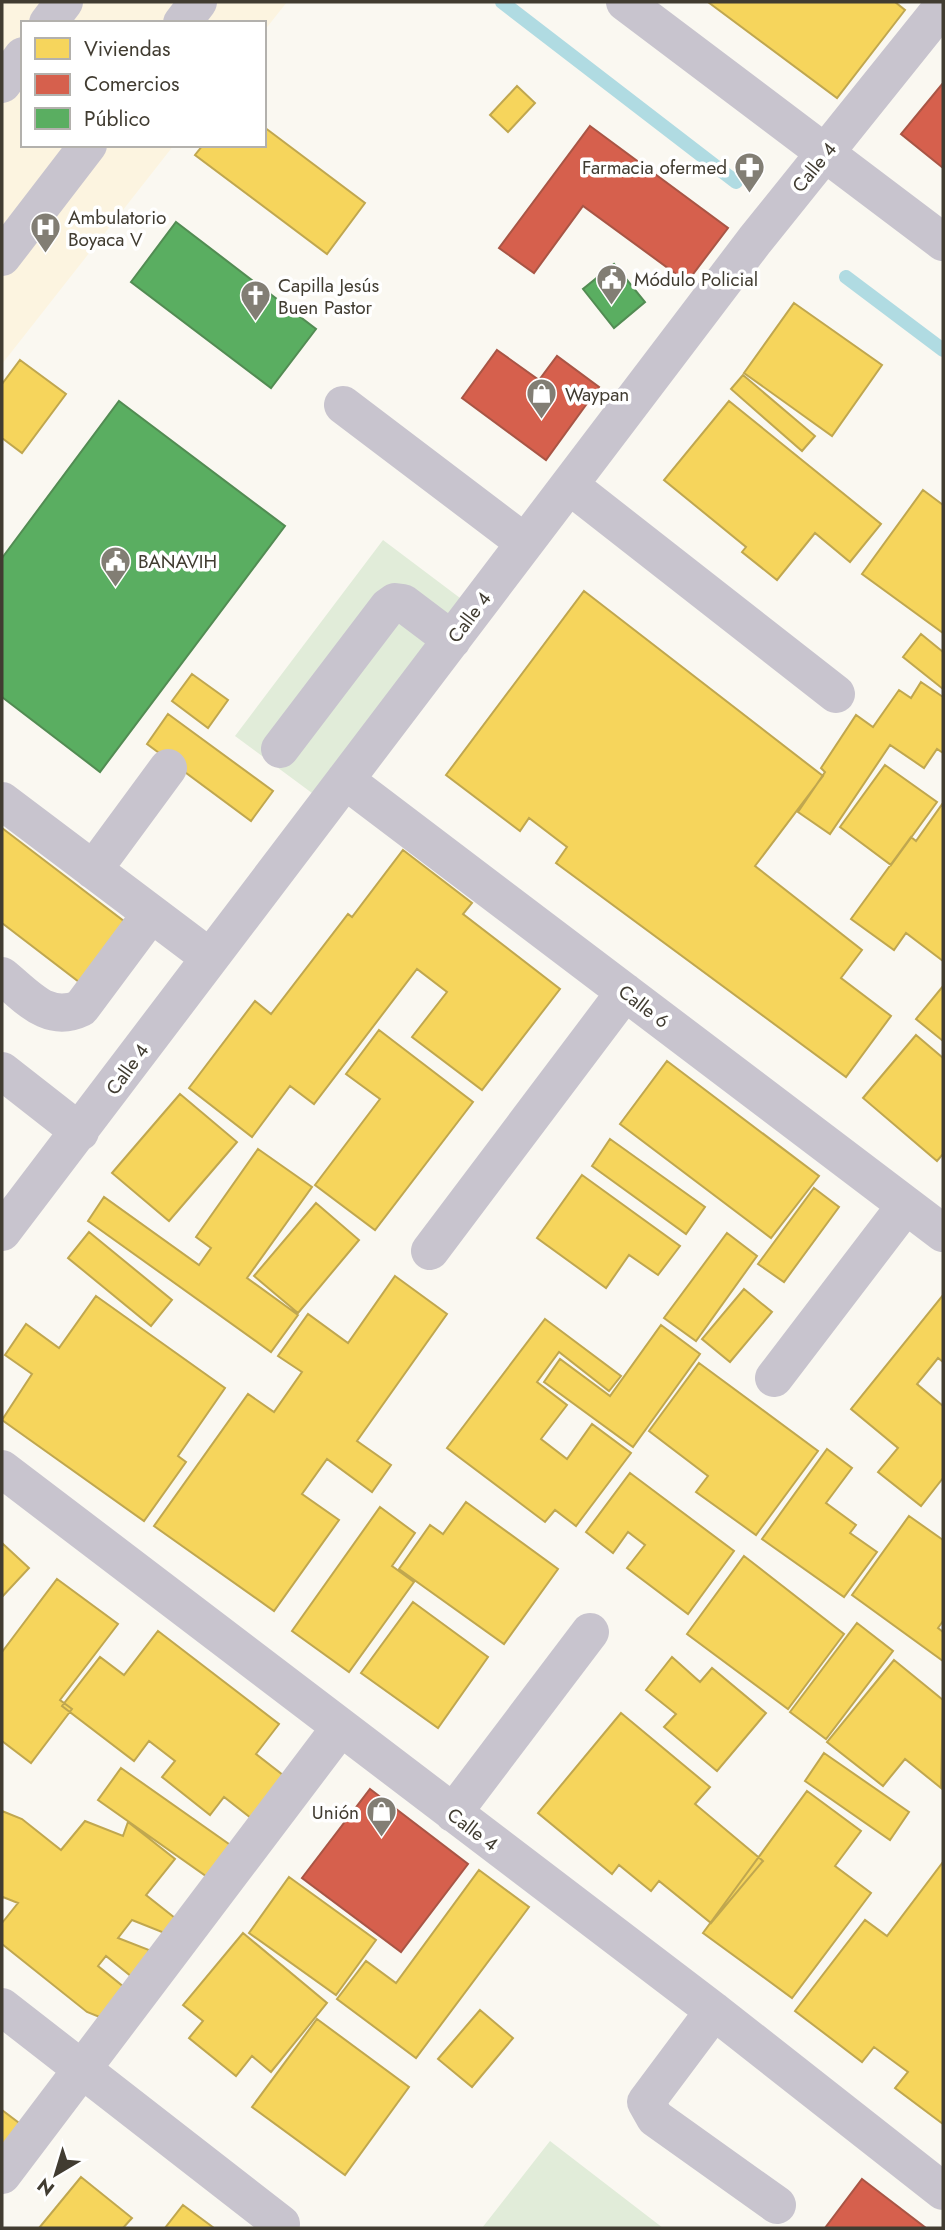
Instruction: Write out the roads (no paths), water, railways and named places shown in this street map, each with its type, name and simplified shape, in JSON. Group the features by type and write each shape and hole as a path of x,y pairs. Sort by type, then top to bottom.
{"street":[{"path":"50,21 64,2"},
{"path":"183,21 198,2"},
{"path":"625,2 943,243"},
{"name":"Calle 4","path":"2,1233 569,485 825,152 943,6"},
{"path":"2,84 21,59"},
{"path":"2,257 86,147"},
{"path":"343,405 525,543"},
{"path":"569,485 836,694"},
{"path":"280,749 388,607 396,602 403,603 452,640"},
{"path":"93,870 168,768"},
{"name":"Calle 6","path":"345,779 943,1233"},
{"path":"2,801 209,957"},
{"path":"2,976 50,1012 66,1015 81,1008 151,914"},
{"path":"430,1251 625,992"},
{"path":"2,1071 80,1132"},
{"path":"774,1378 906,1205"},
{"name":"Calle 4","path":"2,1469 714,2011 943,2191"},
{"path":"453,1814 590,1632"},
{"path":"2,2175 340,1728"},
{"path":"2,2007 281,2224"},
{"path":"714,2011 646,2102 655,2118 777,2205"}],"waterway":[{"path":"502,2 736,182"},
{"path":"846,277 943,350"}],"place":[{"name":"Farmacia ofermed","path":"750,194"},
{"name":"Ambulatorio Boyaca V","path":"45,255"},
{"name":"Módulo Policial","path":"611,306"},
{"name":"Capilla Jesús Buen Pastor","path":"255,323"},
{"name":"Waypan","path":"542,421"},
{"name":"BANAVIH","path":"115,588"},
{"name":"Unión","path":"382,1839"}]}
